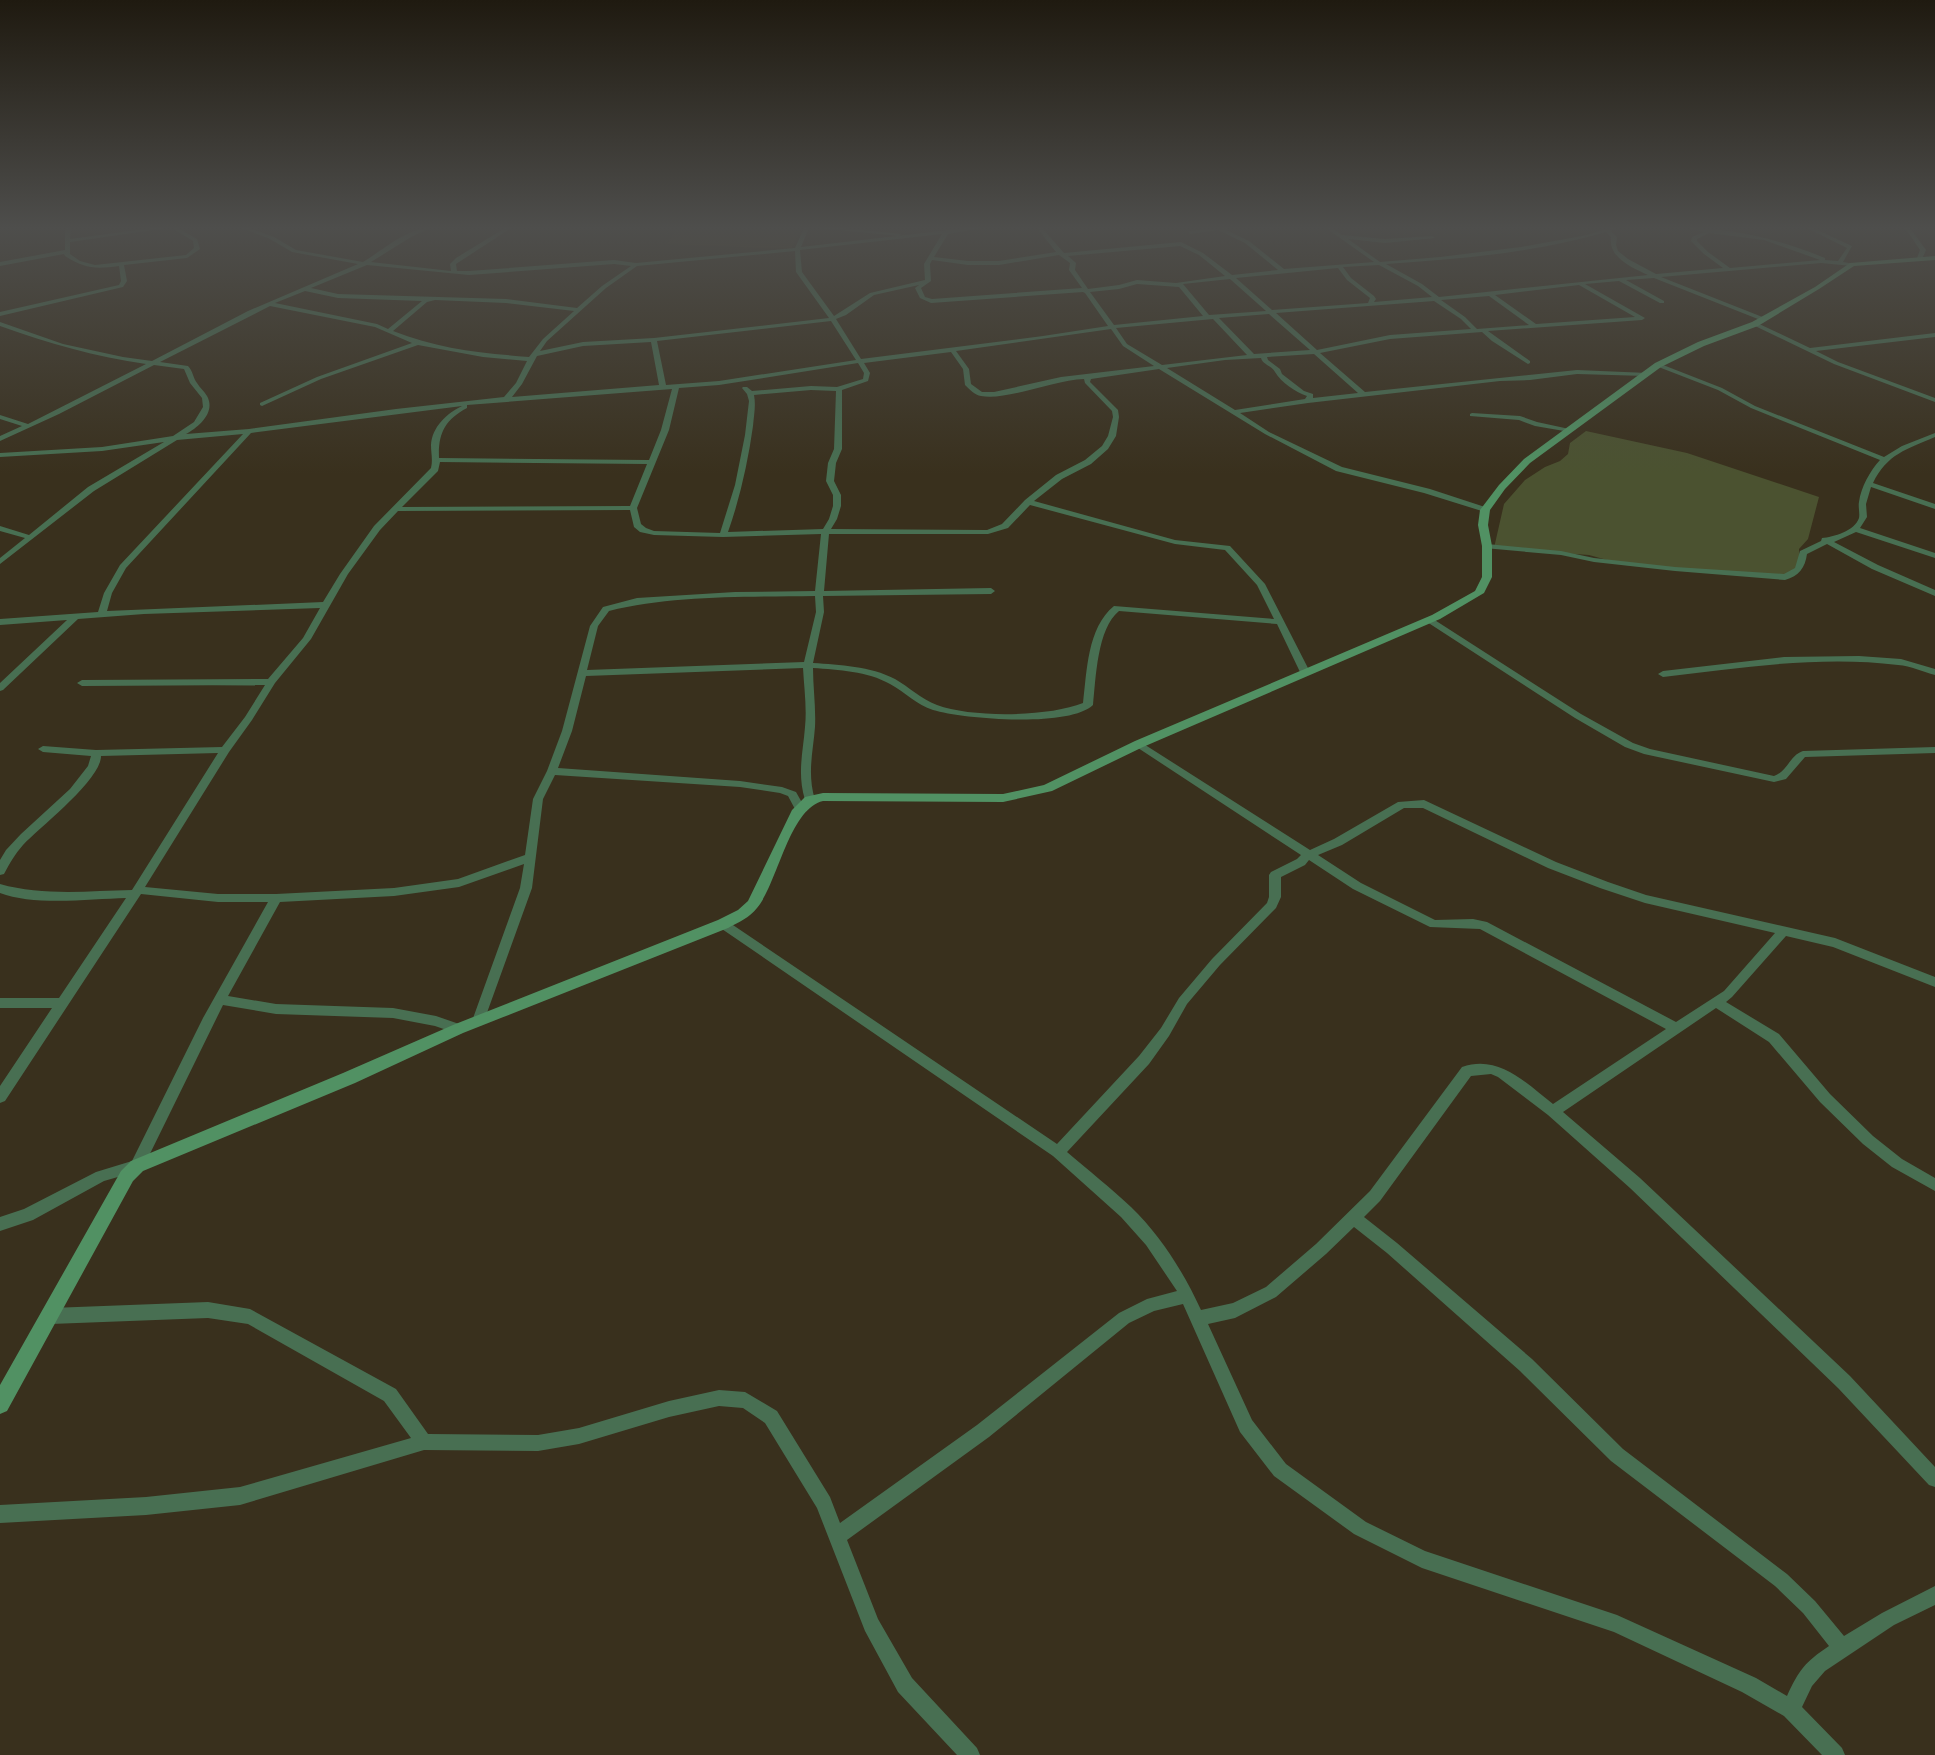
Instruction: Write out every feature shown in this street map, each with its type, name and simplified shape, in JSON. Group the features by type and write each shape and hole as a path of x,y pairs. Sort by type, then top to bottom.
{"main road":[{"path":"0,1404 51,1316 127,1176 137,1166 365,1071 458,1029 723,924 743,914 753,904 805,804 823,797 911,799 1004,798 1029,794 1048,788 1139,744 1430,620 1479,592 1487,578 1487,546 1483,525 1485,510 1492,499 1527,461 1658,365 1701,344 1759,321 1779,310"}],"street":[{"path":"0,314 18,310"},
{"path":"0,439 257,310"},
{"path":"298,310 377,326 418,343 460,352 533,356 583,344 654,340 833,318 850,310"},
{"path":"389,331 415,310"},
{"path":"506,399 519,384 533,356 554,330 580,310"},
{"path":"750,393 822,388 838,389 860,383 868,378 861,361 827,310"},
{"path":"1099,310 1125,345 1267,433 1339,469 1427,491 1485,510"},
{"path":"1204,310 1242,344 1244,350 1252,356"},
{"path":"1267,310 1363,394"},
{"path":"0,455 102,449 180,437 249,431 396,411 506,399 736,380 861,361 1044,338 1110,326 1299,310"},
{"path":"1451,310 1528,362"},
{"path":"1512,310 1535,326"},
{"path":"952,349 966,369 968,385 981,394 1016,390 1066,378 1088,378 1252,356 1316,352 1390,337 1642,318 1627,310"},
{"path":"1733,310 1759,321 1836,363 1935,400"},
{"path":"0,324 61,345 123,359 188,368 192,382 204,394 206,401 204,415 193,427 180,437 111,474 29,537 0,562"},
{"path":"1811,350 1935,335"},
{"path":"654,340 652,341 662,387"},
{"path":"262,404 319,378 418,343"},
{"path":"1263,355 1265,362 1278,370 1279,375 1302,392 1311,395 1308,401"},
{"path":"1145,369 1146,359"},
{"path":"1658,365 1720,388 1753,407 1884,458"},
{"path":"1235,412 1363,394 1577,372 1646,374"},
{"path":"676,386 665,430 633,508 637,525 642,530 654,533 723,535 825,532 988,532 1005,526 1028,502 1059,477 1101,452 1112,436 1116,417 1114,410 1086,382 1088,378"},
{"path":"723,535 743,475 752,400 750,393 736,380"},
{"path":"805,804 806,749 810,726 808,665 820,612 819,594 825,532 833,519 836,506 837,495 830,481 832,463 838,449 840,415 838,389"},
{"path":"0,1097 136,892 225,750 249,718 271,682 307,639 363,547 394,509 435,468 435,442 438,434 452,414 471,404"},
{"path":"1472,415 1520,418 1535,424 1570,430"},
{"path":"0,417 29,426"},
{"path":"102,614 108,593 123,567 249,431"},
{"path":"1856,529 1863,517 1861,509 1863,496 1872,474 1884,458 1935,435"},
{"path":"436,460 653,462"},
{"path":"1869,484 1935,507"},
{"path":"1028,502 1175,542 1225,547 1261,584 1305,672"},
{"path":"394,509 633,508"},
{"path":"0,528 29,537"},
{"path":"1487,546 1561,553 1594,560 1675,569 1785,577 1794,574 1798,570 1802,565 1803,553 1811,546 1856,529 1935,556"},
{"path":"1825,540 1875,567 1935,593"},
{"path":"478,1021 526,888 538,799 552,772 568,731 594,626 606,609 620,603 735,595 991,591"},
{"path":"0,622 77,615 326,605"},
{"path":"582,673 808,665 836,667 885,678 932,706 946,711 990,715 1064,712 1080,710 1088,705 1093,661 1099,637 1110,614 1117,608 1280,622"},
{"path":"0,688 77,615"},
{"path":"1430,620 1594,726 1629,745 1656,754 1774,779 1782,778 1798,757 1803,754 1935,750"},
{"path":"1663,674 1784,660 1852,659 1901,662 1935,672"},
{"path":"82,683 271,682"},
{"path":"1139,744 1357,886 1440,926 1473,923 1490,928 1677,1029"},
{"path":"42,749 96,753 225,750"},
{"path":"0,871 4,861 17,845 59,806 86,775 96,760 96,753"},
{"path":"552,772 740,784 782,790 792,794 805,804"},
{"path":"1058,1152 1144,1060 1165,1032 1183,1001 1216,962 1272,905 1275,897 1276,875 1301,862 1308,855 1338,842 1402,804 1424,804 1534,857 1645,900 1835,944 1935,982"},
{"path":"0,888 12,893 38,894 136,892 185,896 276,898 430,888 480,877 502,866 530,858"},
{"path":"0,1224 28,1215 101,1176 137,1166 219,999 276,898"},
{"path":"723,924 1058,1152 1126,1212 1145,1233 1187,1296 1246,1426 1280,1470 1360,1528 1422,1559 1617,1624 1749,1685 1791,1709 1835,1755"},
{"path":"1553,1111 1728,994 1783,932"},
{"path":"219,999 248,1006 284,1010 400,1012 439,1020 458,1029"},
{"path":"1716,1002 1774,1038 1825,1098 1868,1140 1897,1163 1935,1185"},
{"path":"0,1003 64,1003"},
{"path":"1197,1319 1235,1310 1271,1292 1354,1218 1375,1196 1467,1071 1491,1069 1503,1073 1553,1111 1636,1183 1844,1382 1935,1479"},
{"path":"1354,1218 1392,1248 1526,1365 1617,1455 1781,1580 1809,1607 1844,1649"},
{"path":"837,1536 910,1487 1124,1318 1160,1300 1187,1296"},
{"path":"51,1316 208,1310 250,1317 390,1395 424,1442"},
{"path":"0,1514 146,1506 240,1496 424,1442 538,1443 579,1436 668,1410 719,1398 745,1400 771,1418 824,1503 871,1625 905,1684 970,1755"},
{"path":"1791,1709 1804,1679 1818,1664 1888,1619 1935,1595"}],"green space":[{"path":"1586,431 1687,453 1819,497 1808,539 1799,549 1800,564 1788,576 1625,565 1589,555 1494,548 1504,504 1525,480 1545,467 1560,461 1568,454 1570,443"}]}
